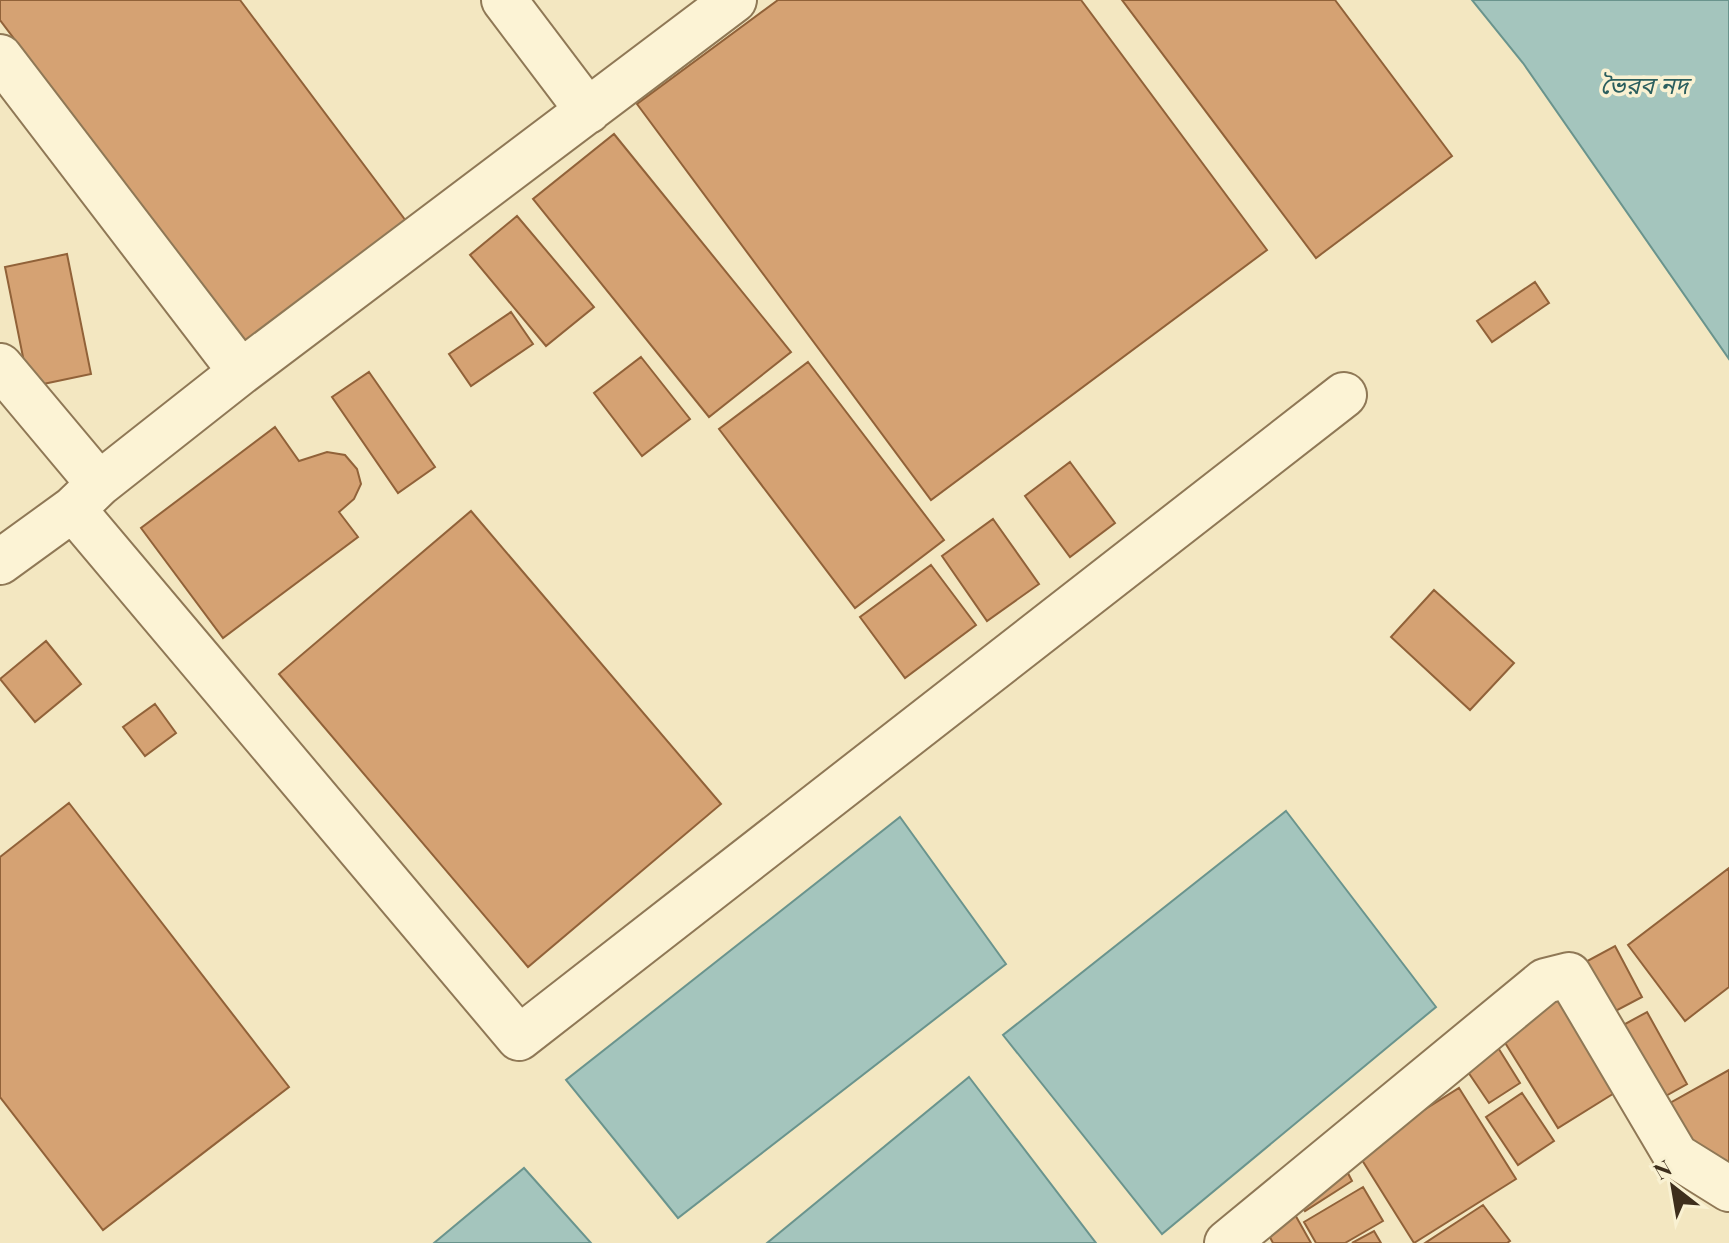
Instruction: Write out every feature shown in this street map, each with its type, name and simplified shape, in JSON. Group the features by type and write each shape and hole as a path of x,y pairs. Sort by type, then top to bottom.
{"street":[{"path":"504,0 588,111"},
{"path":"0,562 241,372 734,0"},
{"path":"0,57 241,372"},
{"path":"0,366 86,496 519,1038 1344,395"},
{"path":"1227,1243 1545,981 1569,975 1676,1156 1729,1189"}],"water":[{"name":"ভৈরব নদ","path":"1472,0 1729,0 1729,359 1523,63"},
{"path":"1286,811 1436,1007 1162,1234 1003,1035"},
{"path":"900,817 1006,964 678,1218 566,1080"},
{"path":"969,1077 1096,1243 767,1243"},
{"path":"524,1168 591,1243 434,1243"}],"building":[{"path":"0,0 240,0 409,225 247,348 0,20"},
{"path":"778,0 1081,0 1267,250 931,500 637,104"},
{"path":"1122,0 1335,0 1452,156 1316,258"},
{"path":"614,134 791,352 709,417 533,199"},
{"path":"517,216 594,307 546,346 470,255"},
{"path":"67,254 91,374 29,387 5,267"},
{"path":"1535,282 1549,303 1492,342 1477,321"},
{"path":"511,312 533,344 471,386 449,354"},
{"path":"641,357 690,419 642,456 594,393"},
{"path":"808,362 944,540 855,608 719,429"},
{"path":"369,372 435,467 398,493 332,397"},
{"path":"275,427 299,461 327,452 345,455 357,469 361,484 354,499 339,512 358,537 223,638 141,528"},
{"path":"1070,462 1115,523 1070,557 1025,496"},
{"path":"471,511 721,804 528,967 279,674"},
{"path":"993,519 1039,584 987,621 942,556"},
{"path":"931,565 976,625 905,678 860,617"},
{"path":"1434,590 1514,663 1470,710 1391,637"},
{"path":"46,641 81,684 35,722 0,679"},
{"path":"155,704 176,733 145,756 123,727"},
{"path":"69,803 289,1087 103,1230 0,1097 0,857"},
{"path":"1729,868 1729,987 1685,1021 1628,945"},
{"path":"1615,946 1642,997 1608,1015 1580,965"},
{"path":"1557,998 1616,1092 1558,1128 1499,1033"},
{"path":"1647,1012 1687,1084 1655,1102 1616,1029"},
{"path":"1497,1046 1520,1083 1489,1103 1464,1066"},
{"path":"1729,1070 1729,1166 1715,1173 1661,1108"},
{"path":"1459,1088 1516,1179 1414,1243 1357,1152"},
{"path":"1522,1093 1554,1141 1518,1165 1486,1117"},
{"path":"1339,1156 1352,1181 1305,1211 1294,1194"},
{"path":"1363,1187 1383,1221 1345,1243 1316,1243 1304,1222"},
{"path":"1289,1204 1311,1243 1273,1243 1263,1224"},
{"path":"1483,1205 1510,1241 1425,1243"},
{"path":"1374,1231 1381,1243 1352,1243"}]}
